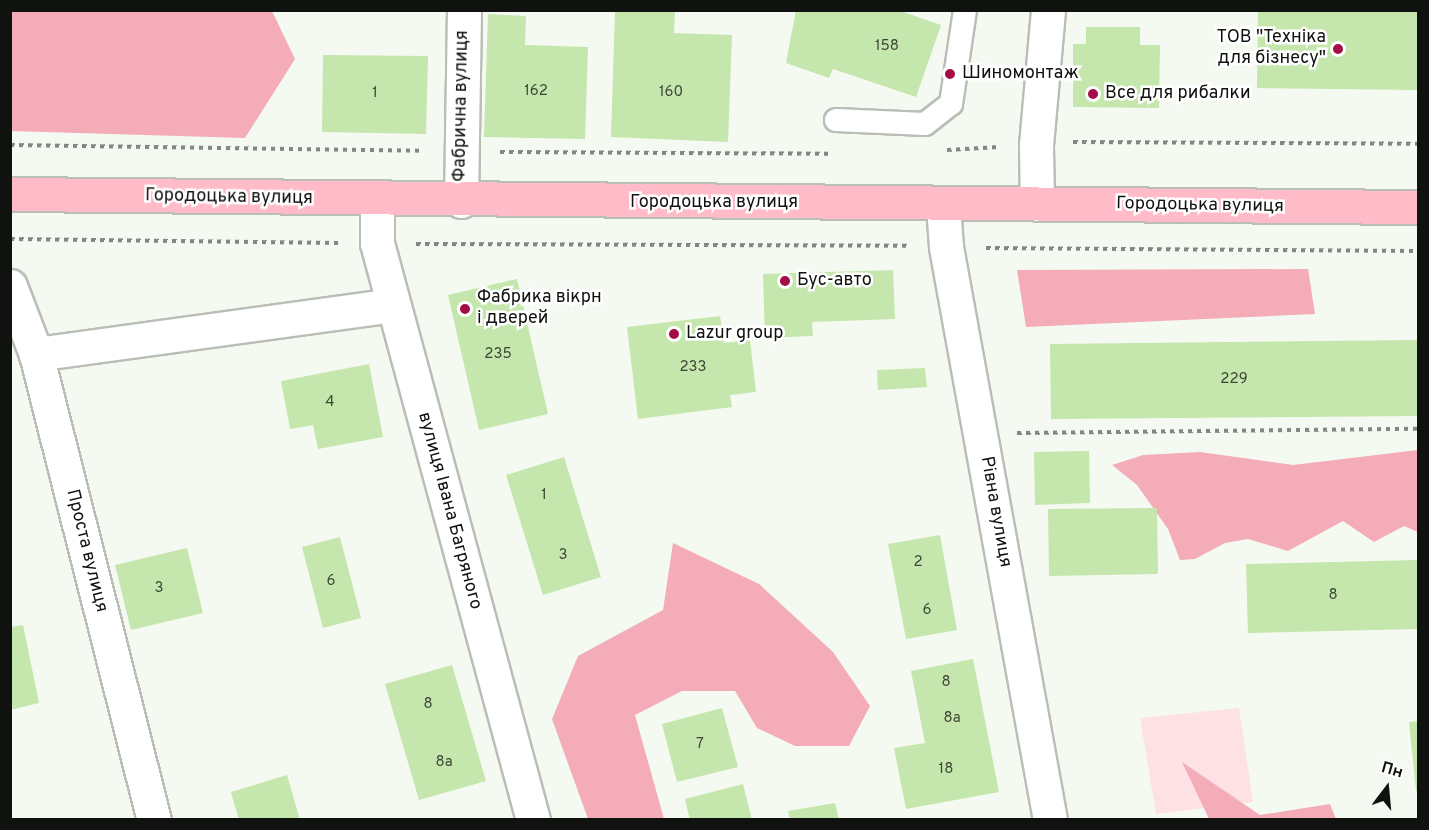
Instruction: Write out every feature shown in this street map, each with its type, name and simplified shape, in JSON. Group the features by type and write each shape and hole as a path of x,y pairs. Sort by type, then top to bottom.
{"main road":[{"name":"Городоцька вулиця","path":"10,194 461,201 1419,207"}],"street":[{"name":"Фабрична вулиця","path":"461,201 464,10"},
{"path":"1037,204 1036,145 1048,10"},
{"name":"вулиця Івана Багряного","path":"377,200 377,243 532,819"},
{"name":"Рівна вулиця","path":"943,205 980,433 1050,819"},
{"name":"Проста вулиця","path":"10,286 36,354 154,819"},
{"path":"36,354 393,305"}],"lane":[{"path":"836,120 925,124 951,104 965,10"}],"path":[{"path":"1066,142 1419,144"},
{"path":"10,145 437,151"},
{"path":"937,150 1005,147"},
{"path":"486,152 831,154"},
{"path":"10,239 924,246"},
{"path":"986,248 1419,251"},
{"path":"980,433 1419,429"}],"shaded area":[{"path":"11,10 272,11 295,59 245,138 11,131"},
{"path":"1308,269 1315,314 1026,327 1017,270"},
{"path":"1418,450 1418,532 1404,526 1374,542 1343,521 1288,551 1248,539 1225,543 1195,559 1180,560 1168,529 1137,485 1112,465 1143,455 1200,452 1293,465"},
{"path":"673,543 759,584 833,652 870,706 849,746 795,746 757,728 735,691 682,691 635,715 664,819 588,819 552,719 578,656 663,610"},
{"path":"1239,708 1253,802 1156,814 1140,718"},
{"path":"1182,762 1260,815 1330,804 1336,819 1209,819"}],"building":[{"path":"615,10 675,11 674,33 732,35 728,142 611,137"},
{"path":"796,10 898,10 941,25 916,97 833,69 829,78 786,63"},
{"name":"ТОВ \"Техніка для бізнесу\"","path":"1258,10 1418,10 1418,90 1257,88"},
{"path":"488,14 526,16 525,45 588,47 585,139 484,137"},
{"path":"1086,27 1140,27 1140,45 1160,45 1159,108 1073,107 1073,44 1086,44"},
{"path":"323,55 428,56 426,134 322,132"},
{"path":"893,270 895,319 812,322 813,336 765,338 763,274"},
{"path":"517,279 548,414 479,430 448,295"},
{"path":"720,316 724,343 750,340 756,392 730,395 732,407 638,419 627,327"},
{"path":"1418,340 1418,416 1051,419 1050,344"},
{"path":"369,364 383,437 318,449 313,425 290,429 281,381"},
{"path":"925,368 927,387 878,390 877,370"},
{"path":"1089,451 1090,503 1035,505 1034,452"},
{"path":"564,457 601,577 543,595 506,475"},
{"path":"1157,508 1158,574 1049,576 1048,509"},
{"path":"940,535 957,630 906,639 888,544"},
{"path":"340,537 361,618 323,628 302,547"},
{"path":"187,548 203,613 131,630 115,565"},
{"path":"1418,560 1418,629 1248,633 1246,564"},
{"path":"23,625 39,703 10,710 10,627"},
{"path":"973,659 999,792 906,809 894,748 925,743 911,671"},
{"path":"452,665 486,781 419,800 385,684"},
{"path":"722,708 738,767 677,782 662,724"},
{"path":"1418,721 1418,791 1416,791 1409,722"},
{"path":"287,775 300,820 239,820 231,792"},
{"path":"743,784 752,820 690,820 685,799"},
{"path":"835,803 839,820 790,820 788,811"}],"place":[{"name":"ТОВ \"Техніка для бізнесу\"","path":"1338,49"},
{"name":"Шиномонтаж","path":"950,74"},
{"name":"Все для рибалки","path":"1093,94"},
{"name":"Бус-авто","path":"785,281"},
{"name":"Фабрика вікрн і дверей","path":"465,309"},
{"name":"Lazur group","path":"674,334"}]}
